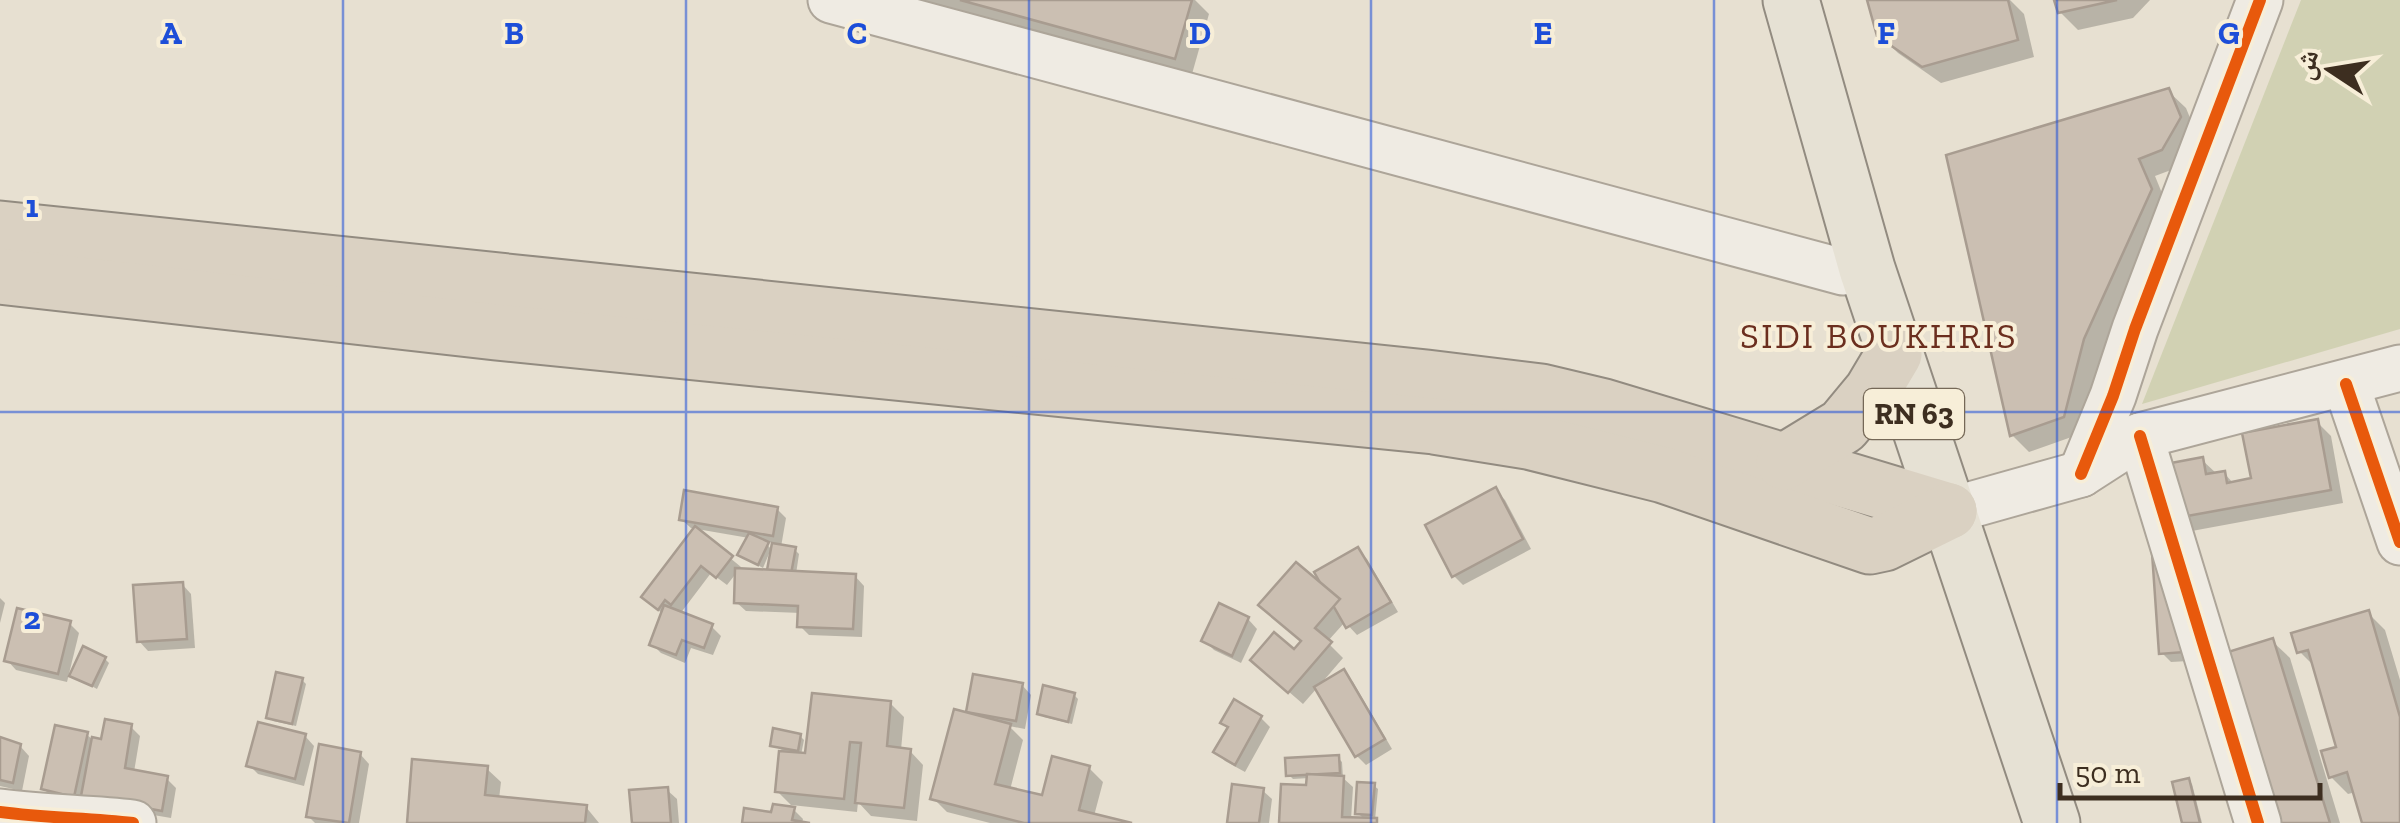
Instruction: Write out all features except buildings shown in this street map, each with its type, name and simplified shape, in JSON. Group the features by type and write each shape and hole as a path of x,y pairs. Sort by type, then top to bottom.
{"highway":[{"path":"0,229 1541,392 1604,407 1949,511"},
{"path":"0,276 496,332 1434,426 1528,441 1664,476 1870,546 1949,511"},
{"path":"1784,462 1843,426 1872,391 1894,354"}],"main road":[{"name":"RN 63","path":"1791,0 1894,354 2052,823"}],"street":[{"path":"831,0 1843,272 1867,268"},
{"path":"2080,474 2114,396 2135,329 2260,0"},
{"path":"1949,511 2080,474 2140,436 2400,368"},
{"path":"2346,384 2400,542"},
{"path":"2140,436 2258,823"},
{"path":"0,812 134,823"}],"green space":[{"path":"2301,0 2400,0 2400,329 2142,404"}],"cycle path":[{"path":"2081,474 2260,0"},
{"path":"2346,384 2400,542"},
{"path":"2140,436 2258,823"},
{"path":"0,812 133,823"}],"district":[{"name":"SIDI BOUKHRIS","path":"1879,336"}]}
